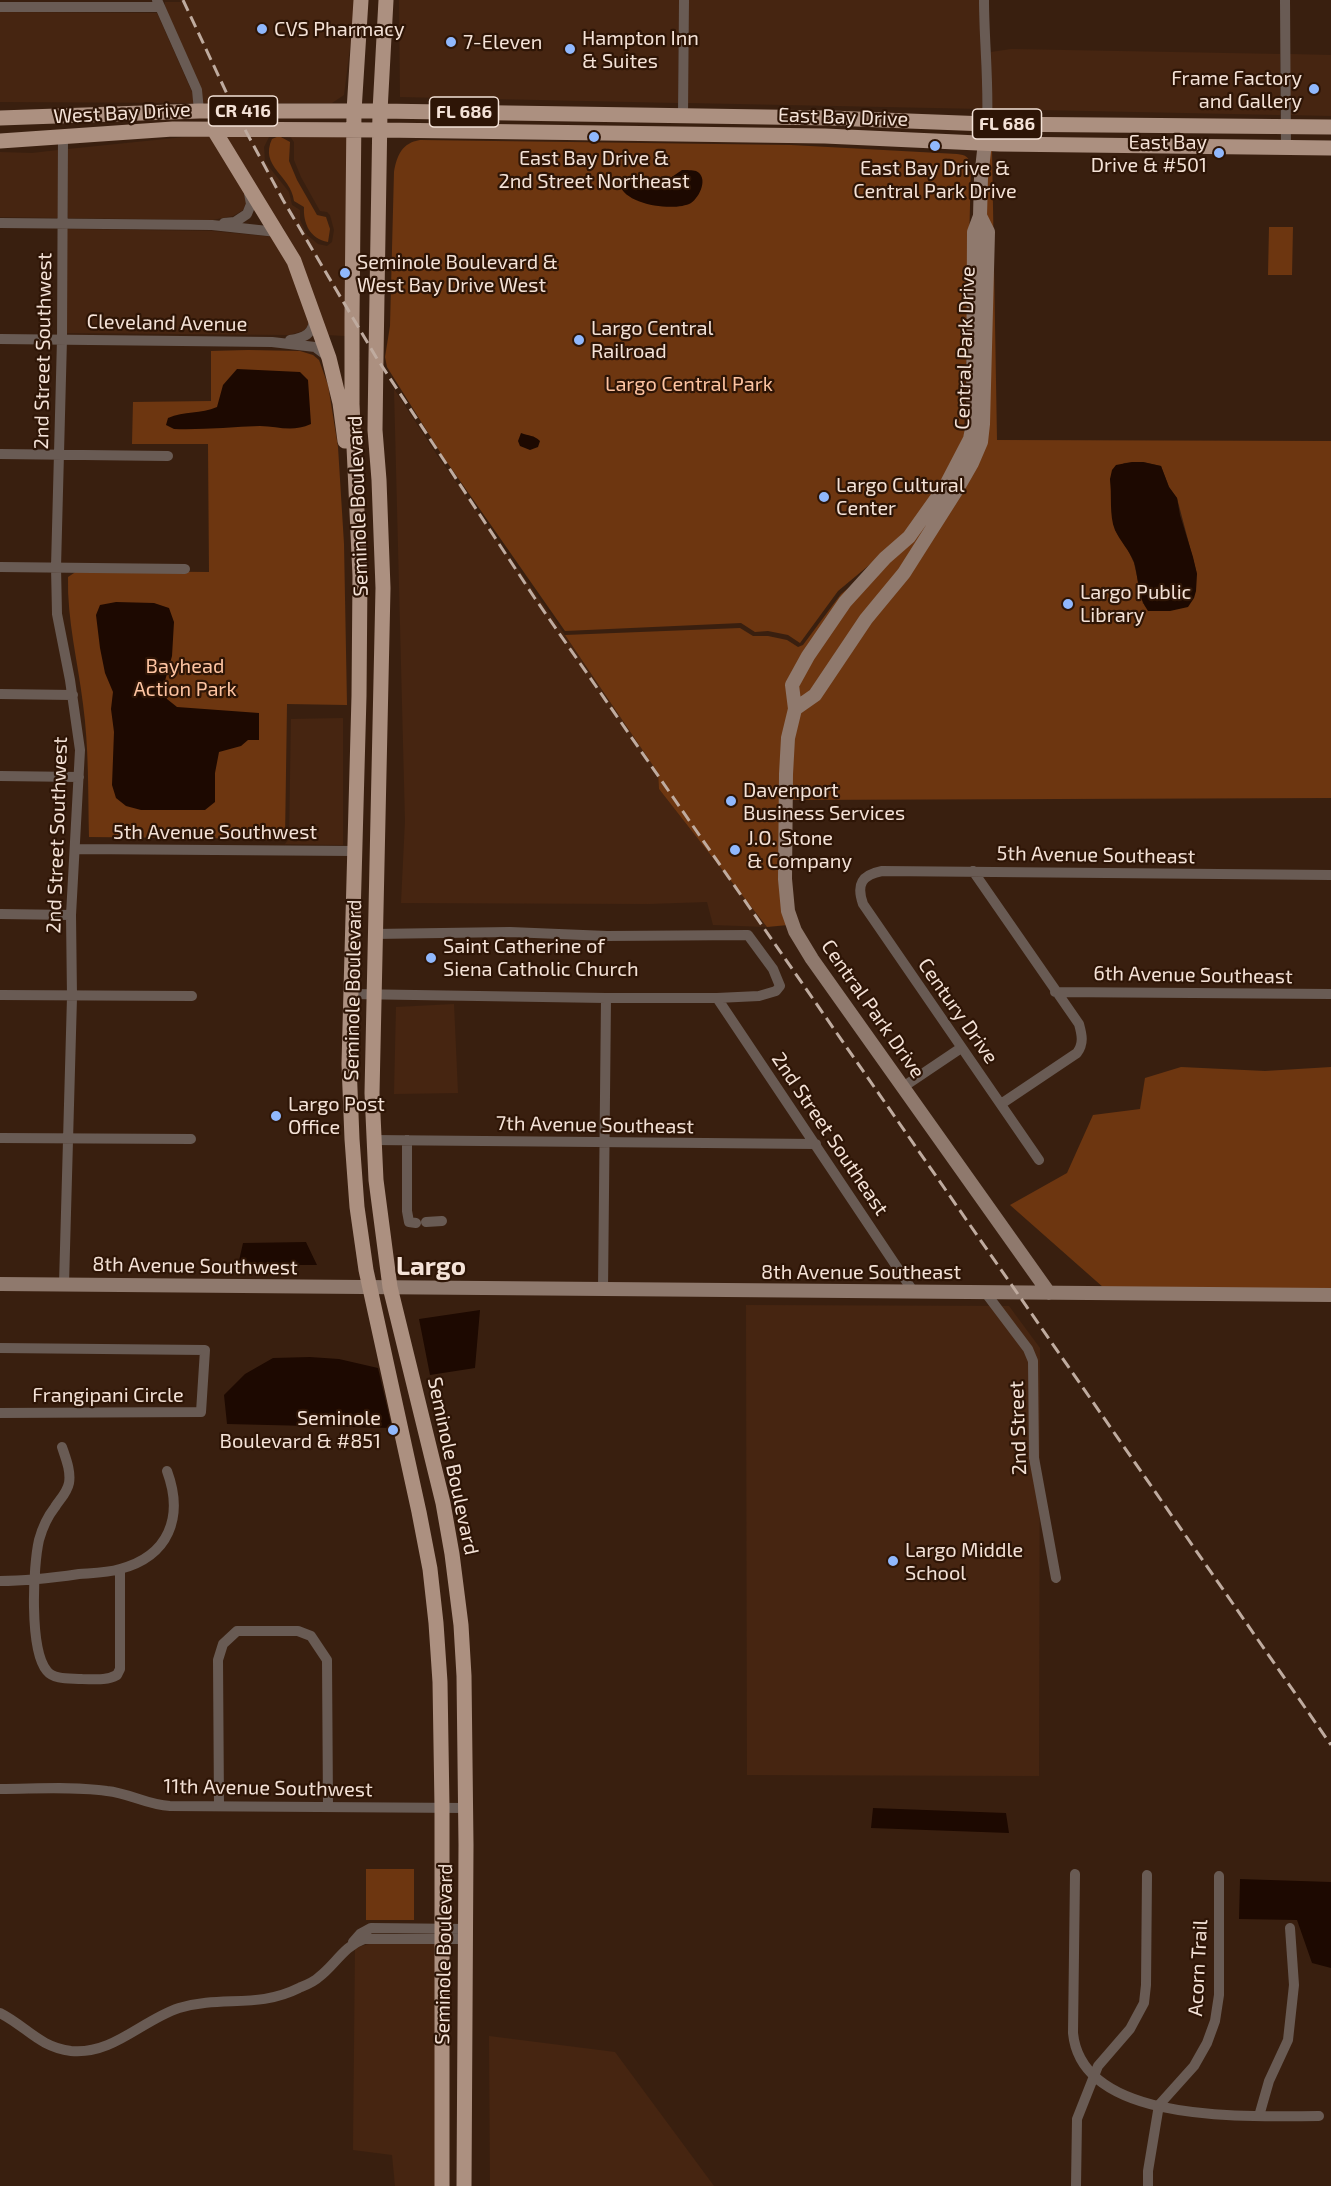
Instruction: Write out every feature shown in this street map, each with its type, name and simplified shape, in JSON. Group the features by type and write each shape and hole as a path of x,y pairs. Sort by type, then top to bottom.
{"main road":[{"name":"Seminole Boulevard","path":"361,0 354,111 352,404 360,576 349,1064 352,1139 360,1229 369,1287 430,1569 440,1682 442,2186"},
{"name":"Seminole Boulevard","path":"386,0 380,111 375,430 383,588 374,934 373,1140 379,1213 390,1287 441,1495 452,1554 461,1625 466,1808 464,2186"},
{"name":"West Bay Drive","path":"0,118 199,111 354,111"},
{"path":"123,132 140,124 186,122 199,111"},
{"name":"East Bay Drive","path":"354,111 683,115 987,124 1331,127"},
{"path":"20,118 52,129 63,137 77,124 116,121 132,113"},
{"path":"214,130 294,261 329,358 340,403 347,456 355,470"},
{"name":"East Bay Drive","path":"354,130 825,136 984,142 1331,148"},
{"name":"West Bay Drive","path":"0,141 123,132 354,130"},
{"path":"357,511 380,509"},
{"path":"359,674 381,675"},
{"path":"354,850 377,853"}],"street":[{"path":"683,115 684,0"},
{"path":"984,0 987,124"},
{"path":"1285,0 1286,148"},
{"path":"0,7 158,4 197,90 199,111"},
{"name":"Central Park Drive","path":"987,124 980,216 974,232 973,423 970,439 946,485 909,537 885,558 845,603 808,656 792,685 795,709 788,738 785,879 788,911 795,931 812,959 1049,1293"},
{"name":"2nd Street Southwest","path":"63,137 57,614 78,730 79,777 71,915 72,997 64,1284"},
{"path":"212,225 235,222 247,214 251,204 248,184"},
{"name":"Central Park Drive","path":"795,709 815,695 866,619 904,573 956,491 981,442 988,232 980,216"},
{"path":"0,223 212,225 278,232"},
{"path":"281,342 297,339 310,333 313,329 314,318"},
{"name":"Cleveland Avenue","path":"0,339 281,342 315,347 325,352 329,358"},
{"path":"0,454 168,456"},
{"path":"0,567 185,569"},
{"path":"0,694 73,695"},
{"path":"0,776 79,777"},
{"name":"5th Avenue Southwest","path":"76,849 354,850"},
{"name":"5th Avenue Southeast","path":"862,880 871,873 882,871 1331,875"},
{"path":"973,872 1078,1024 1083,1036 1077,1053 1001,1104"},
{"name":"Century Drive","path":"862,880 859,892 863,903 1039,1160"},
{"path":"0,914 71,915"},
{"path":"351,994 717,998 759,996 776,991 780,986 773,969 748,935 607,936 510,932 374,934"},
{"name":"6th Avenue Southeast","path":"1055,992 1331,994"},
{"path":"0,995 192,996"},
{"path":"603,1290 606,998"},
{"name":"2nd Street Southeast","path":"717,998 913,1291"},
{"path":"903,1087 961,1048"},
{"path":"0,1138 191,1139"},
{"name":"7th Avenue Southeast","path":"373,1140 605,1144 816,1144"},
{"path":"407,1140 409,1222 442,1221"},
{"name":"8th Avenue Southwest","path":"0,1284 390,1287"},
{"name":"8th Avenue Southeast","path":"390,1287 1331,1295"},
{"name":"2nd Street","path":"985,1292 1028,1349 1033,1360 1034,1458 1056,1578"},
{"name":"Frangipani Circle","path":"0,1348 206,1350 201,1412 0,1413"},
{"path":"62,1447 68,1466 69,1481 65,1493 48,1517 39,1540 33,1581 36,1635 41,1662 48,1673 57,1678 103,1680 117,1675 120,1668 120,1570"},
{"path":"0,1581 33,1581 120,1570 144,1559 168,1537 172,1519 172,1486 167,1472"},
{"path":"219,1806 218,1660 223,1644 237,1631 298,1631 311,1636 327,1660 328,1807"},
{"name":"11th Avenue Southwest","path":"0,1789 105,1790 126,1794 151,1804 466,1808"},
{"path":"1075,1874 1073,2033 1079,2055 1093,2076 1125,2096 1159,2105 1223,2115 1319,2116"},
{"path":"1076,2186 1077,2119 1098,2066 1130,2029 1144,2003 1147,1875"},
{"name":"Acorn Trail","path":"1159,2105 1197,2061 1215,2021 1219,1987 1219,1876"},
{"path":"0,2013 35,2038 51,2046 71,2050 92,2050 113,2044 152,2019 179,2008 208,2002 260,2001 281,1996 319,1978 360,1934 371,1928 466,1934"},
{"path":"1259,2116 1269,2080 1287,2040 1290,2023 1294,1985 1290,1928"},
{"path":"1148,2186 1148,2171 1159,2105"}],"shaded area":[{"path":"180,0 356,0 344,95 332,103 203,103 165,6 165,2 181,2"},
{"path":"399,0 679,0 678,103 400,97"},
{"path":"689,0 979,0 983,109 688,103"},
{"path":"0,12 157,13 192,92 194,103 0,102"},
{"path":"1011,49 1280,54 1280,115 992,109 991,52"},
{"path":"1290,54 1331,55 1331,116 1290,115"},
{"path":"212,135 243,186 246,203 243,210 233,216 212,220 68,218 68,149"},
{"path":"224,135 270,135 264,147 265,162 289,192 292,205 300,210 300,220 307,235 318,244 327,246 332,242 334,230 330,215 320,211 301,177 294,160 294,142 289,135 349,137 345,336 326,335 283,227 280,226"},
{"path":"58,150 58,218 0,217 0,152 32,153"},
{"path":"682,170 696,171 703,182 694,200 684,206 663,207 640,202 631,198 620,185 626,180 660,185"},
{"path":"67,229 212,231 274,237 290,264 309,319 308,326 303,331 289,335 67,333"},
{"path":"237,369 300,372 308,380 311,424 291,429 260,426 174,429 166,425 168,418 217,407 223,385"},
{"path":"394,389 439,458 565,635 658,773 659,789 767,927 713,925 707,902 648,904 401,903 405,821"},
{"path":"521,433 538,439 540,441 538,447 530,450 520,446 518,441"},
{"path":"1132,462 1161,466 1169,487 1177,498 1197,574 1196,591 1188,607 1170,611 1148,611 1140,593 1134,562 1115,530 1111,512 1112,470 1116,465"},
{"path":"116,602 154,603 169,608 174,622 172,656 163,688 167,699 177,707 259,713 259,740 248,740 241,746 219,752 215,773 215,802 205,810 141,810 126,806 116,798 112,785 114,732 111,709 113,692 105,673 96,615 100,605"},
{"path":"343,718 343,845 261,844 285,844 289,839 291,719"},
{"path":"454,1004 458,1093 394,1094 396,1007"},
{"path":"306,1242 317,1265 238,1265 243,1243"},
{"name":"Largo Middle School","path":"746,1305 1009,1306 1040,1348 1039,1776 747,1775"},
{"path":"480,1310 475,1368 430,1375 419,1319"},
{"path":"273,1358 339,1359 378,1368 392,1428 227,1424 224,1395 245,1374"},
{"path":"873,1808 1006,1813 1009,1833 871,1828"},
{"path":"1240,1879 1331,1882 1331,1968 1312,1963 1297,1920 1239,1919"},
{"path":"369,1944 436,1944 437,2186 395,2186 392,2155 353,2150 355,1948"},
{"path":"489,2036 615,2052 714,2186 490,2186"}],"green space":[{"path":"279,136 290,142 289,161 317,215 326,217 330,229 328,242 312,234 306,224 304,207 294,201 292,192 272,164 269,149 272,139"},
{"name":"Largo Central Park","path":"420,140 791,145 957,154 968,159 971,166 964,440 923,512 898,541 838,591 800,643 788,635 768,631 755,632 741,623 565,631 442,455 387,367 385,357 390,326 394,172 401,151 409,144"},
{"path":"989,148 992,149 997,440 1331,441 1331,798 790,800 793,739 799,714 960,494 986,216","holes":["1143,462 1161,466 1169,487 1177,498 1197,574 1143,604 1134,563 1115,530 1110,479 1124,463"]},
{"path":"1269,227 1293,227 1292,275 1268,275"},
{"name":"Bayhead Action Park","path":"211,351 300,351 313,355 319,360 328,385 338,447 344,544 347,705 287,704 285,839 89,837 85,721 71,625 68,577 77,571 209,572 208,444 132,444 133,402 211,401"},
{"path":"967,461 900,570 812,691 799,700 797,686 812,659 848,606"},
{"path":"856,582 841,599 789,706 788,925 767,927 659,789 658,773 565,635 740,628 753,636 787,640 798,647 803,645 841,594"},
{"path":"1181,1067 1265,1071 1331,1067 1331,1290 1104,1288 1010,1205 1067,1173 1093,1115 1140,1109 1145,1078"},
{"path":"366,1869 414,1869 414,1920 366,1920"}],"railway":[{"path":"183,0 235,111 283,200 376,357 534,597 1331,1745"}],"place":[{"name":"CVS Pharmacy","path":"262,29"},
{"name":"7-Eleven","path":"451,42"},
{"name":"Hampton Inn & Suites","path":"570,49"},
{"name":"Frame Factory and Gallery","path":"1314,89"},
{"name":"East Bay Drive & 2nd Street Northeast","path":"594,137"},
{"name":"East Bay Drive & Central Park Drive","path":"935,146"},
{"name":"East Bay Drive & #501","path":"1219,153"},
{"name":"Seminole Boulevard & West Bay Drive West","path":"345,273"},
{"name":"Largo Central Railroad","path":"579,340"},
{"name":"Largo Cultural Center","path":"824,497"},
{"name":"Largo Public Library","path":"1068,604"},
{"name":"Davenport Business Services","path":"731,801"},
{"name":"J.O. Stone & Company","path":"735,850"},
{"name":"Saint Catherine of Siena Catholic Church","path":"431,958"},
{"name":"Largo Post Office","path":"276,1116"},
{"name":"Seminole Boulevard & #851","path":"393,1430"},
{"name":"Largo Middle School","path":"893,1561"}],"district":[{"name":"Largo","path":"431,1266"}]}
